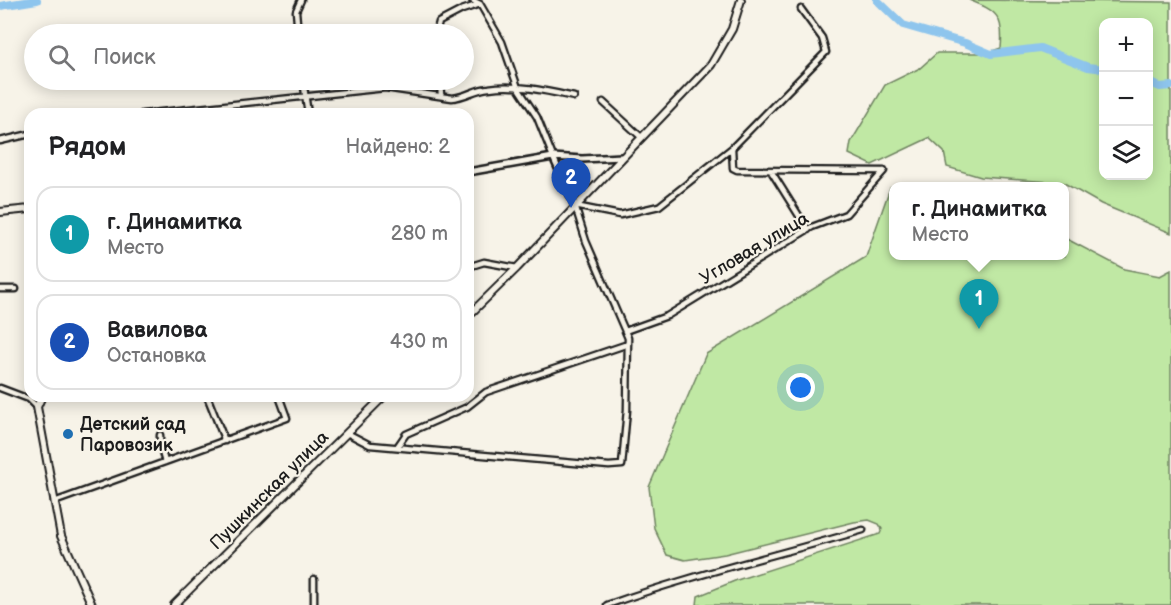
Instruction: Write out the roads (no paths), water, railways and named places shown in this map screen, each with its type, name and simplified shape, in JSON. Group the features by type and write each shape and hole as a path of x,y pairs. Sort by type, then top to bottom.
{"main road":[{"path":"474,310 518,268 711,65 732,29 741,0"},
{"path":"0,212 24,210"},
{"path":"39,402 37,406 63,542 92,605"},
{"name":"Пушкинская улица","path":"174,605 378,402"}],"street":[{"path":"297,24 296,11 300,0"},
{"path":"347,433 370,445 609,466 622,465 627,410 628,344 625,331 586,241 575,206 537,117 518,88 502,42 480,4 472,0"},
{"path":"438,24 462,10 480,4"},
{"path":"575,206 620,215 659,206 732,148 826,52 822,38 801,9"},
{"path":"399,90 462,97 477,89 518,88 574,97"},
{"path":"304,90 307,108"},
{"path":"203,108 367,90"},
{"path":"441,90 441,96"},
{"path":"603,102 641,137"},
{"path":"0,141 24,135"},
{"path":"732,148 735,170 771,171 808,230"},
{"path":"474,171 553,157 582,159 622,157"},
{"name":"Угловая улица","path":"625,331 667,316 808,230 846,214 884,171 771,171"},
{"path":"474,265 484,262 518,268"},
{"path":"0,289 16,289"},
{"path":"474,401 486,392 628,344"},
{"path":"0,388 24,397"},
{"path":"32,402 37,406"},
{"path":"209,402 225,441"},
{"path":"54,502 287,418 281,402"},
{"path":"397,447 406,434 473,402"},
{"path":"160,435 159,445 165,462"},
{"path":"607,605 657,587 788,554 863,530"},
{"path":"314,579 314,605"}],"waterway":[{"path":"0,6 37,0"},
{"path":"877,0 903,25 965,43 991,54 1040,48 1088,67 1099,68"},
{"path":"1153,84 1160,87 1171,86"}],"place":[{"name":"Вавилова","path":"571,208"},
{"name":"г. Динамитка","path":"979,329"},
{"name":"Детский сад Паровозик","path":"68,434"}]}
